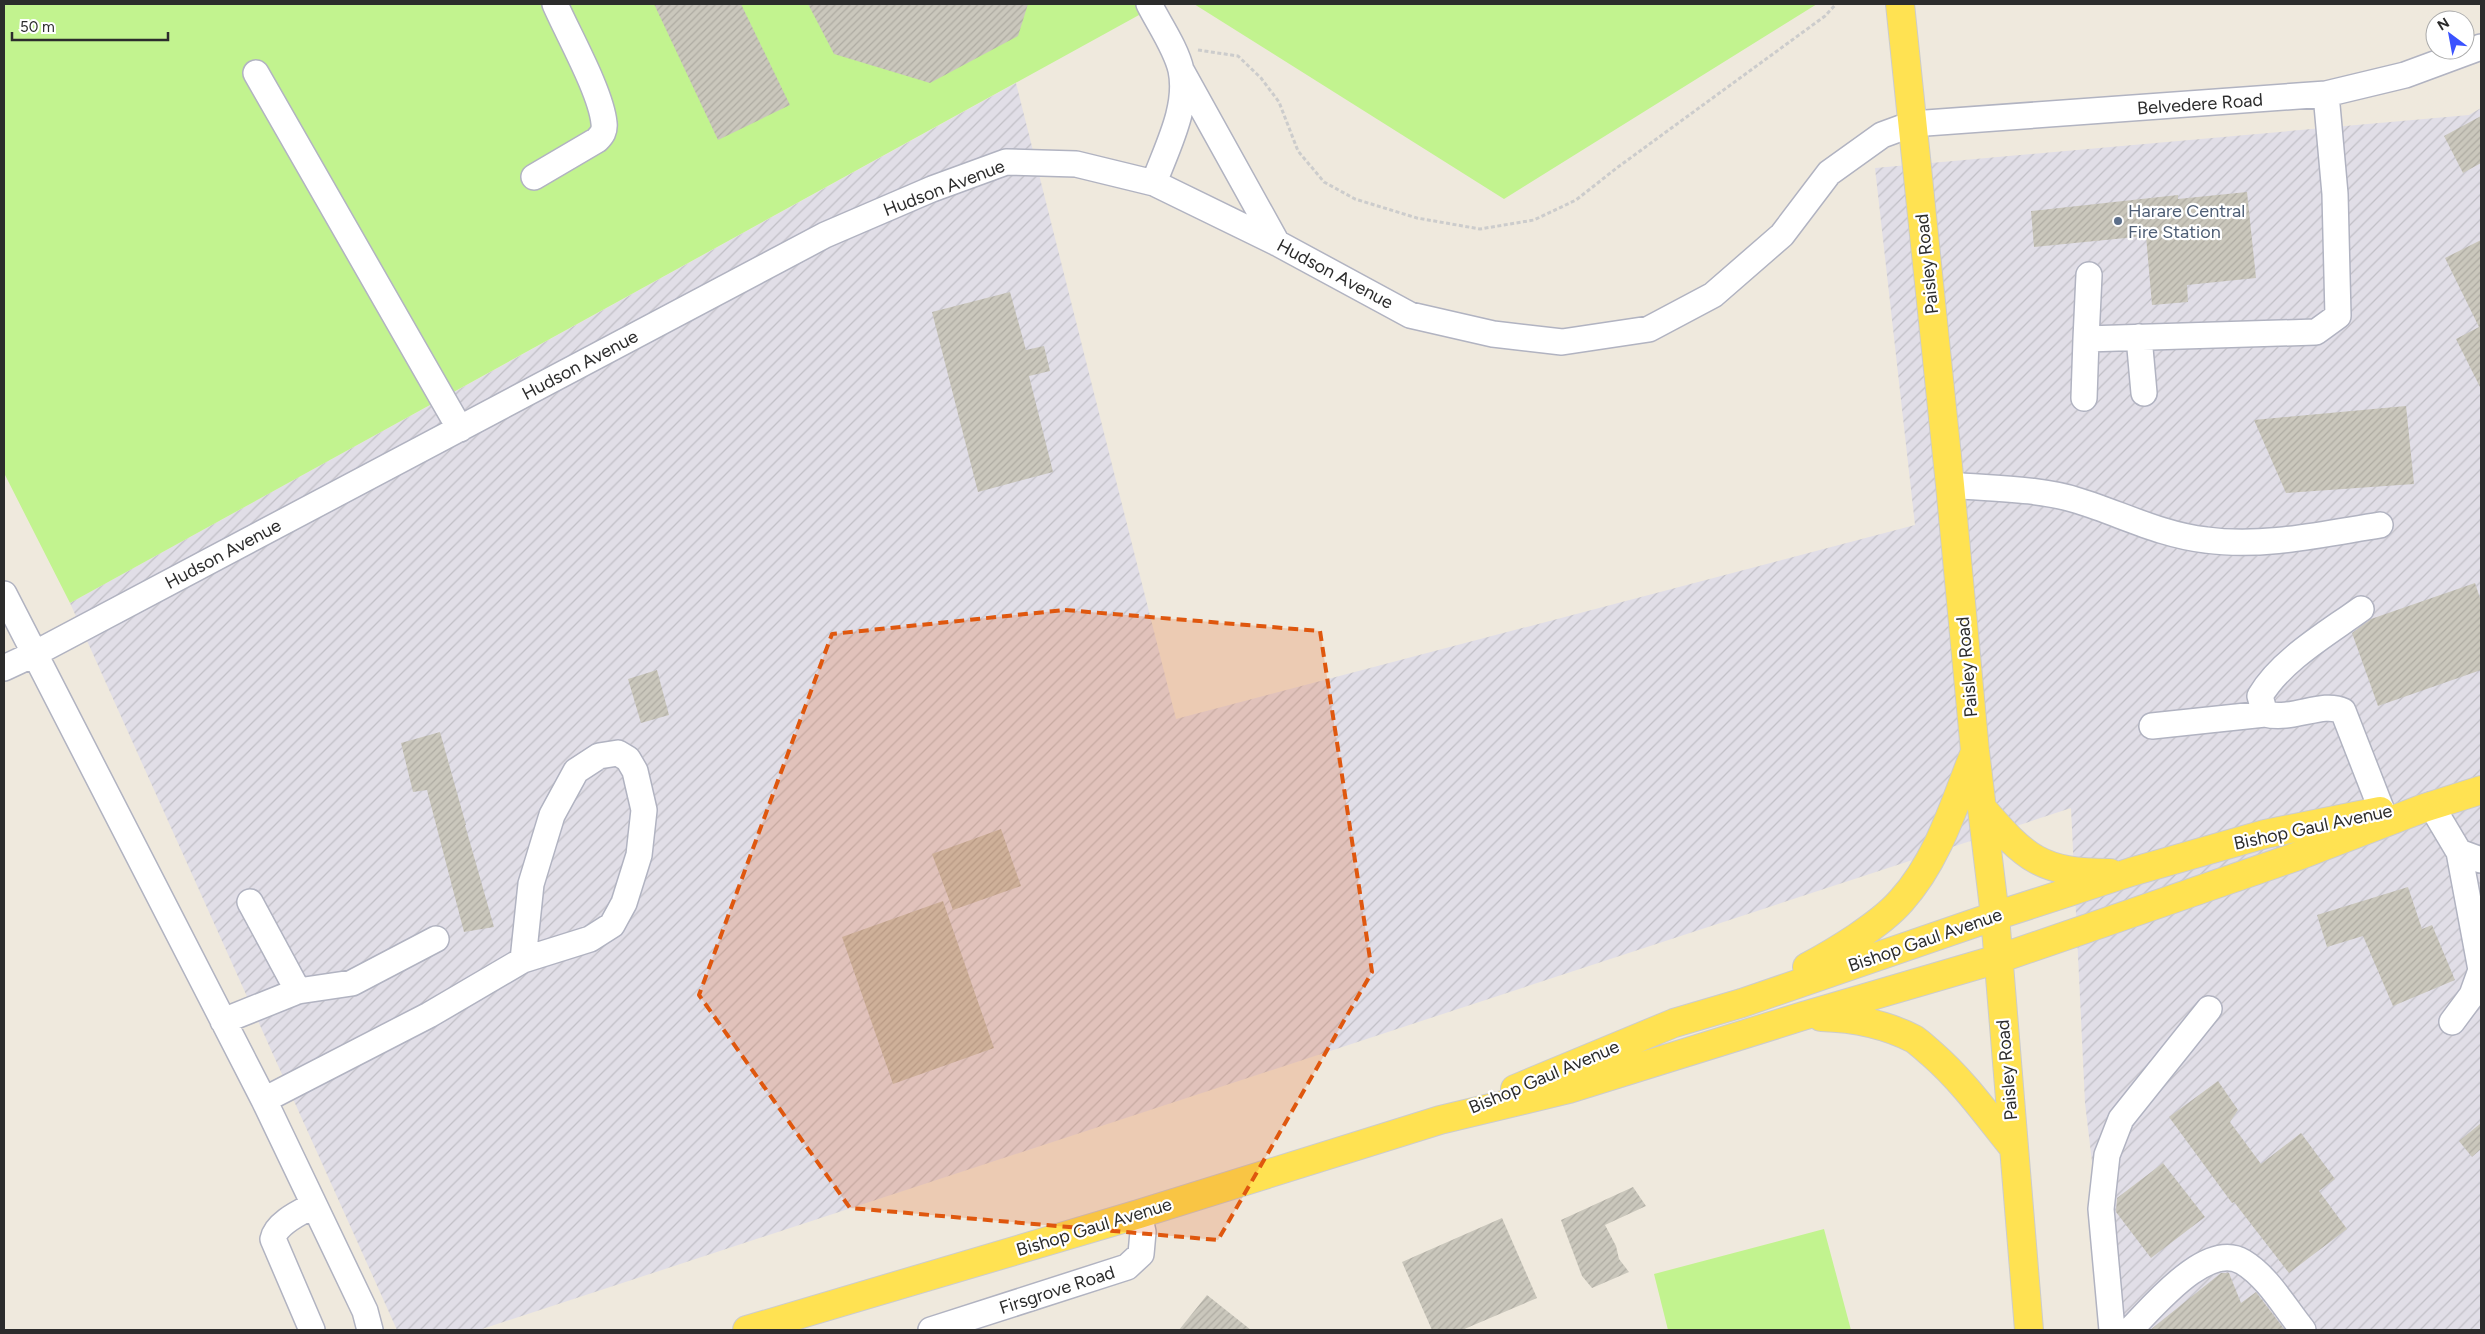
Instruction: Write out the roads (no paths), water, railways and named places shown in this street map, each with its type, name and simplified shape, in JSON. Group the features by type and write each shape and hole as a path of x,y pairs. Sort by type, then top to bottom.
{"main road":[{"name":"Paisley Road","path":"1900,4 1950,485 1975,751 1995,916 2029,1330"},
{"path":"1742,1003 1834,953 1900,902 1925,866 1944,833 1975,751"},
{"name":"Bishop Gaul Avenue","path":"747,1330 1139,1214 1440,1120 1569,1090 1803,1016 1998,959 2292,858 2428,807 2481,790"},
{"name":"Bishop Gaul Avenue","path":"1440,1120 1674,1023 1742,1003 1995,916 2131,872 2265,834 2382,811 2428,807"},
{"path":"1982,808 2012,843 2032,858 2056,869 2082,873 2131,872"},
{"path":"1803,1016 1845,1018 1867,1022 1915,1040 1945,1065 1967,1089 2013,1147"}],"street":[{"path":"534,176 597,140 603,134 604,124 599,101 555,4"},
{"path":"1149,4 1181,70 1277,244"},
{"name":"Belvedere Road","path":"1912,124 2326,94 2405,75 2481,47"},
{"path":"1154,183 1178,116 1182,92 1181,70"},
{"path":"256,74 460,429"},
{"path":"2086,339 2316,332 2338,316 2336,194 2326,94"},
{"name":"Hudson Avenue","path":"4,668 34,654 825,235 932,189 1006,162 1076,164 1154,183 1277,244 1410,314 1493,334 1562,342 1649,329 1713,295 1782,235 1829,173 1882,136 1912,124"},
{"path":"2084,398 2089,275"},
{"path":"2139,337 2144,393"},
{"path":"1950,485 2057,495 2078,500 2145,526 2206,540 2277,541 2380,525"},
{"path":"4,594 264,1100 365,1311 370,1330"},
{"path":"2265,714 2260,696 2267,684 2310,645 2361,609"},
{"path":"2152,726 2265,714 2279,718 2334,706 2343,710 2382,811"},
{"path":"264,1100 429,1014 523,960 590,939 612,925 624,903 639,855 644,810 635,771 628,759 618,753 599,756 576,771 552,815 531,884 523,960"},
{"path":"2428,807 2470,856 2480,970 2472,995 2452,1022"},
{"path":"250,902 298,991"},
{"path":"223,1021 298,991 352,983 436,939"},
{"path":"2112,1330 2101,1209 2107,1155 2121,1120 2208,1009"},
{"path":"312,1330 273,1238 274,1234 284,1224 314,1206"},
{"name":"Firsgrove Road","path":"931,1330 1127,1267 1141,1254 1143,1232 1139,1214"},
{"path":"2130,1330 2168,1291 2202,1264 2225,1256 2242,1261 2260,1276 2303,1330"}],"place":[{"name":"Harare Central Fire Station","path":"2118,221"}]}
